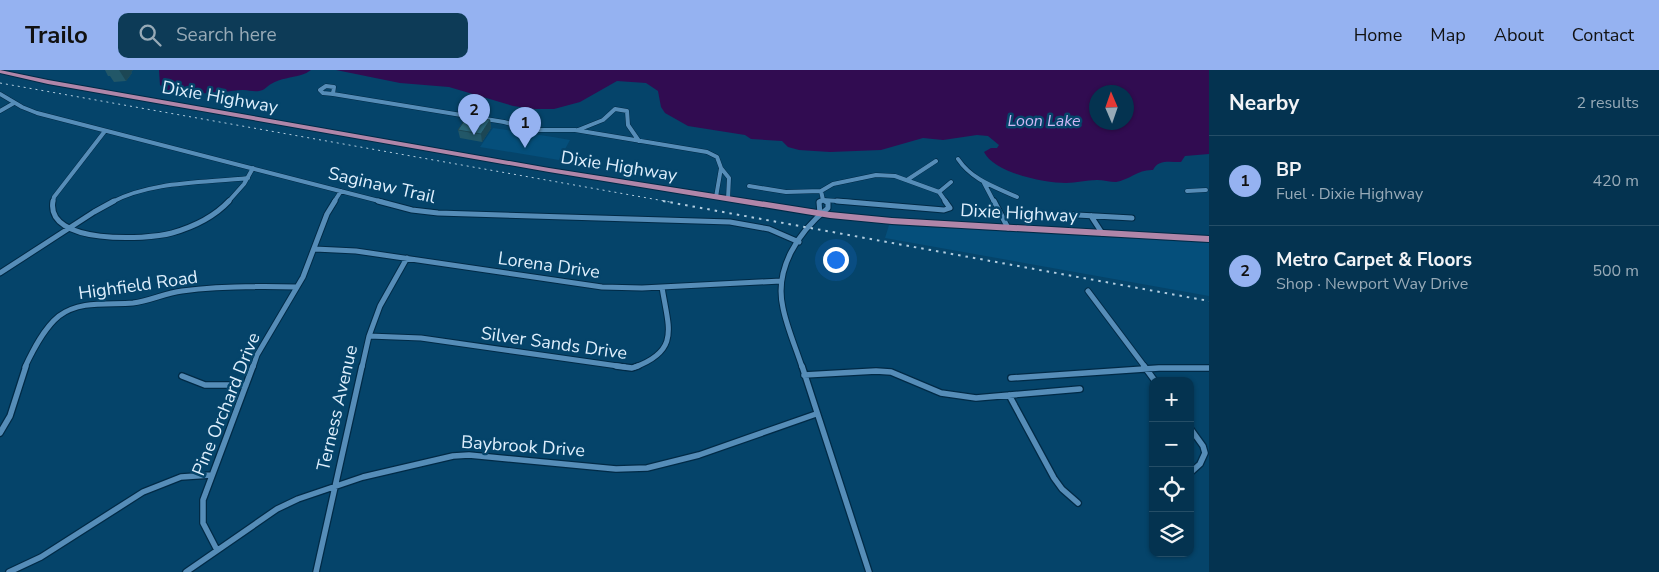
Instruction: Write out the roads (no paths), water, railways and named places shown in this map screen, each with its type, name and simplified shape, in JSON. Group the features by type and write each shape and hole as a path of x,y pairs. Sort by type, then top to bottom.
{"main road":[{"name":"Dixie Highway","path":"0,72 393,143 820,214 892,222 1209,239"}],"street":[{"name":"Saginaw Trail","path":"0,94 14,103 37,113 424,212 742,224 769,229 799,242"},
{"path":"333,94 504,122 534,130 575,130 708,152 717,157 722,168 730,178 728,200"},
{"path":"0,111 14,103"},
{"path":"575,130 603,120 615,109 622,109 627,111 628,125 639,141"},
{"path":"105,131 54,197 52,209 57,219 83,234 126,238 165,234 192,226 219,210 242,187 253,168"},
{"path":"958,159 966,172 1017,197"},
{"path":"907,180 936,161"},
{"path":"716,197 720,181 719,172 722,168"},
{"path":"749,186 786,192 821,191 833,184 876,175 894,176 939,192 950,206 949,209 888,207 823,200 819,202 820,214"},
{"path":"0,273 113,201 139,190 248,178"},
{"path":"939,192 951,182"},
{"path":"983,182 1008,228"},
{"name":"Pine Orchard Drive","path":"217,550 203,523 203,500 211,474 257,355 297,287 315,249 327,214 341,191"},
{"path":"821,191 823,200 828,203 828,208 820,214 788,258 781,281 783,308 869,572"},
{"path":"1187,191 1208,191"},
{"path":"1059,214 1132,218"},
{"path":"1091,216 1102,233"},
{"name":"Lorena Drive","path":"315,249 356,251 602,286 662,287 781,281"},
{"name":"Terness Avenue","path":"316,572 369,336 380,306 407,258"},
{"name":"Highfield Road","path":"0,433 15,406 18,384 24,370 52,323 70,310 88,306 135,303 184,291 274,286 297,287"},
{"name":"Silver Sands Drive","path":"369,336 421,338 632,368 645,365 660,356 667,348 669,338 662,287"},
{"path":"1088,291 1152,377"},
{"path":"1011,378 1209,368"},
{"path":"804,375 876,371 891,372 941,393 976,398 1080,389"},
{"path":"182,376 195,383 204,385 246,385"},
{"path":"1009,395 1054,478 1062,489 1078,503"},
{"name":"Baybrook Drive","path":"186,572 277,508 292,500 335,484 453,456 469,454 616,469 647,468 699,454 816,414"},
{"path":"1194,434 1203,446 1205,453 1200,464 1194,469"},
{"path":"9,572 41,557 143,492 181,478 211,474"}],"water":[{"path":"159,70 311,70 302,75 278,80 259,91 243,90 200,94 167,90 160,85"},
{"name":"Loon Lake","path":"336,70 1209,70 1209,154 1185,156 1181,162 1161,163 1155,166 1153,170 1143,171 1116,182 1089,180 1057,183 1033,179 998,166 984,152 991,148 997,148 999,145 988,136 977,135 943,140 923,138 881,150 830,152 799,150 788,147 782,141 751,139 745,135 688,126 665,113 661,107 658,91 646,83 617,81 580,102 554,109 513,106 449,87 400,83"}],"railway":[{"path":"0,83 670,202"},
{"path":"663,201 1209,301"}],"place":[{"name":"Metro Carpet & Floors","path":"474,135"},
{"name":"BP","path":"525,148"}]}
